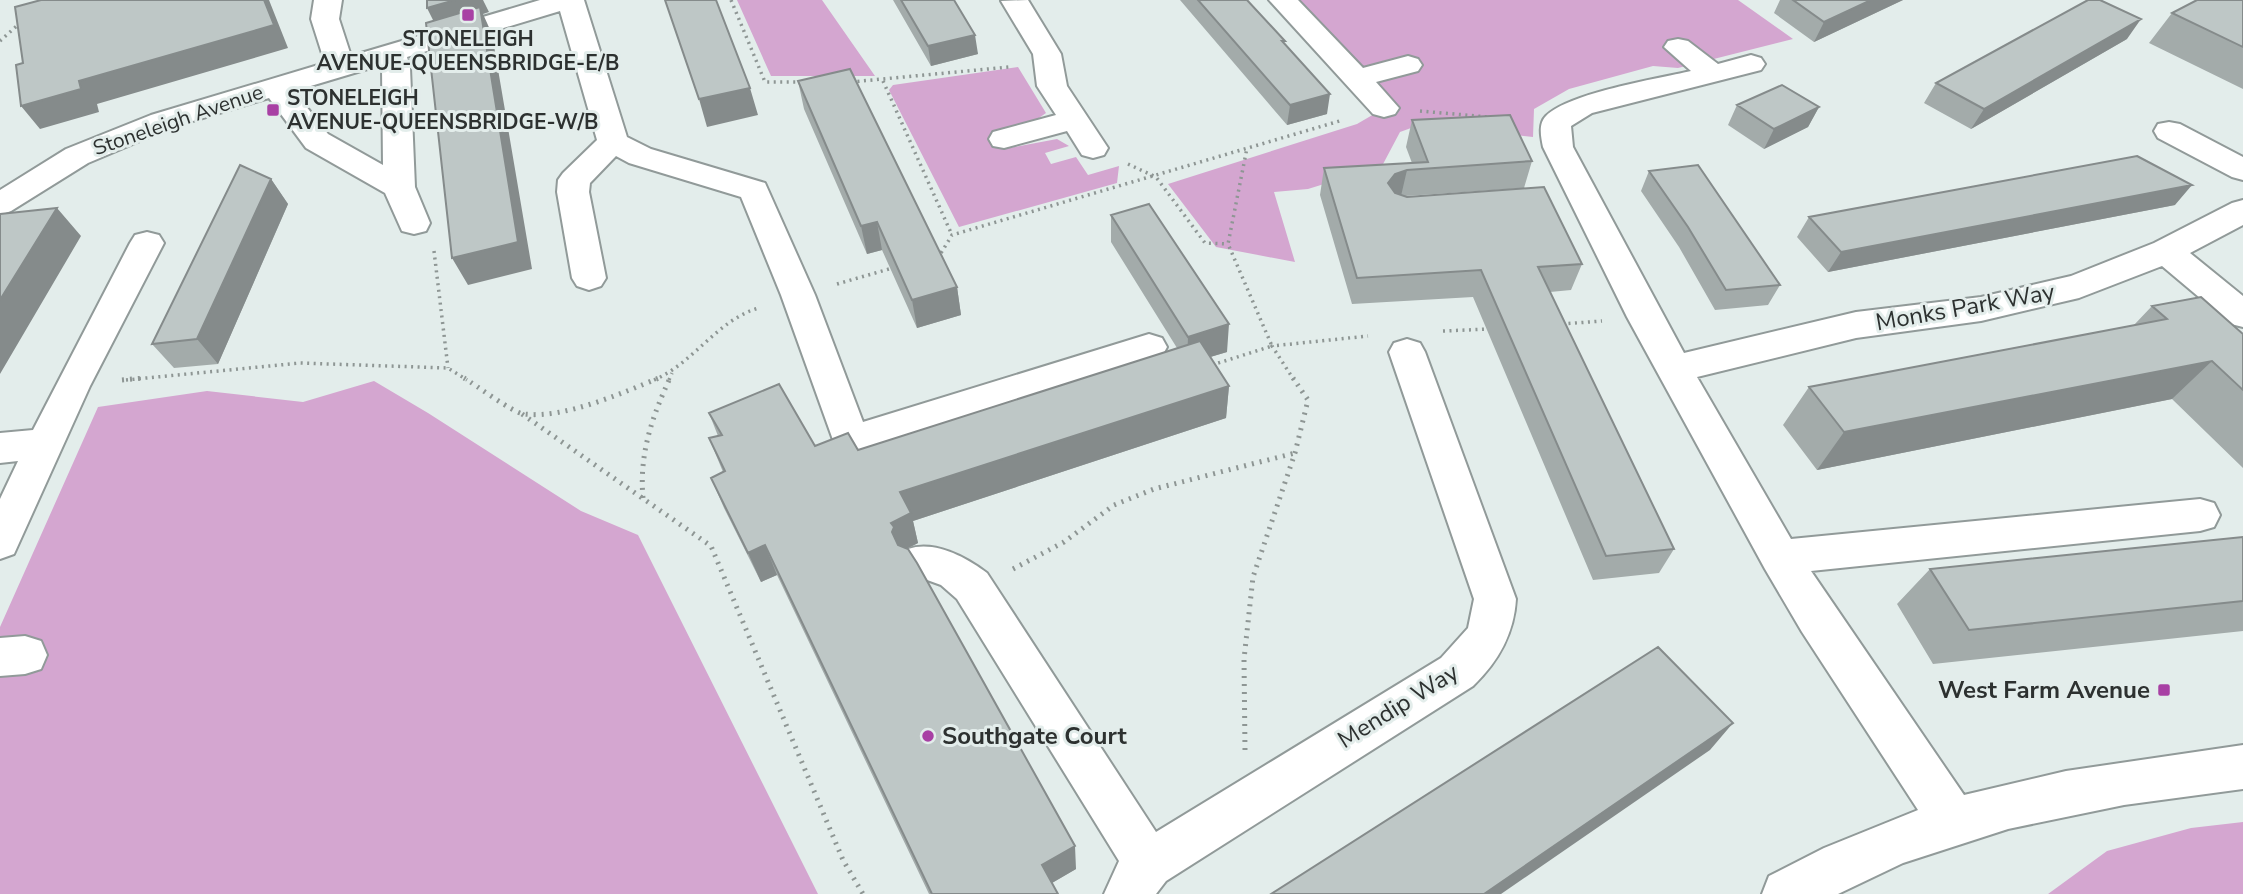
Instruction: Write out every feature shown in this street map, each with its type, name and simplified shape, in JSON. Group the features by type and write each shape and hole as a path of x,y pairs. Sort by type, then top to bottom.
{"street":[{"path":"328,0 325,19 341,67"},
{"path":"570,0 613,142 640,156 754,190 798,295 851,441 1149,347"},
{"name":"Stoneleigh Avenue","path":"0,204 53,170 104,144 162,121 570,0"},
{"path":"1016,0 1043,44 1052,86 1093,148"},
{"path":"1283,0 1384,108"},
{"path":"1678,47 1713,74"},
{"path":"391,52 396,68 399,187 414,223"},
{"path":"1751,64 1581,107 1557,122 1555,133 1566,198 1645,317 1817,619 1953,821"},
{"path":"1356,79 1408,65"},
{"path":"275,86 317,141 399,187"},
{"path":"1004,139 1074,120"},
{"path":"2168,131 2243,170"},
{"path":"589,278 573,192 574,180 613,142"},
{"name":"Monks Park Way","path":"1674,369 1856,326 1980,309 2079,286 2166,251 2243,211"},
{"path":"0,542 72,386 147,243"},
{"path":"2166,251 2243,316"},
{"name":"Mendip Way","path":"1139,879 1251,798 1457,671 1473,658 1485,640 1494,620 1495,599 1404,342"},
{"path":"0,448 47,443"},
{"path":"1780,557 2200,515"},
{"path":"940,567 972,586 1139,879"},
{"path":"1787,894 1886,844 2021,801 2106,784 2243,767"}],"path":[{"path":"731,0 765,82 804,82"},
{"path":"0,41 26,18"},
{"path":"844,82 883,81 1048,62"},
{"path":"883,81 952,235"},
{"path":"928,257 941,253 952,235 1384,108 1557,122"},
{"path":"1093,148 1156,177 1205,243 1228,244"},
{"path":"1247,148 1228,244 1272,346 1308,400 1295,453 1253,577 1244,659 1244,747 1251,798"},
{"path":"414,223 436,254 448,368"},
{"path":"522,414 556,411 602,401 673,372 741,313 902,265"},
{"path":"1562,324 1645,317"},
{"path":"1149,347 1194,371 1272,346 1404,342 1494,329"},
{"path":"72,386 289,364 448,368 522,414 711,546 843,860 863,894"},
{"path":"643,499 639,476 643,445 656,407 673,372"},
{"path":"940,567 1013,569 1063,542 1114,505 1154,489 1295,453"}],"shaded area":[{"path":"737,0 822,0 875,76 771,76"},
{"path":"1298,0 1738,0 1793,39 1678,68 1653,66 1569,89 1534,109 1533,137 1422,124 1400,132 1382,166 1308,189 1274,192 1295,262 1216,247 1168,184 1357,124 1393,103"},
{"path":"1018,67 1046,113 1036,120 994,132 1004,149 1057,139 1069,146 1045,153 1051,164 1076,157 1088,175 1119,166 1117,183 959,227 889,90 893,85"},
{"path":"374,381 581,511 638,535 818,894 0,894 0,627 98,407 207,391 303,402"},
{"path":"2243,822 2243,894 2048,894 2107,851 2191,828"}],"building":[{"path":"41,0 264,0 274,25 79,81 81,89 21,106 16,65 23,63 15,7"},
{"path":"427,0 455,0 427,8"},
{"path":"665,0 716,0 750,88 699,99"},
{"path":"901,0 954,0 975,35 928,46"},
{"path":"1198,0 1247,0 1330,94 1290,105"},
{"path":"1793,0 1871,0 1824,22"},
{"path":"2088,0 2100,0 2141,19 1984,109 1936,83"},
{"path":"2197,0 2243,0 2243,47 2172,13"},
{"path":"480,7 518,242 452,258 426,23"},
{"path":"850,69 957,287 912,300 877,222 861,226 798,81"},
{"path":"1782,85 1819,107 1774,129 1737,105"},
{"path":"1510,115 1532,161 1407,170 1395,174 1388,183 1395,193 1407,197 1544,187 1582,264 1538,267 1674,549 1606,556 1481,270 1357,278 1324,168 1428,162 1412,120"},
{"path":"2137,156 2192,185 1841,252 1809,217"},
{"path":"240,165 271,179 197,339 152,344"},
{"path":"1698,165 1780,285 1726,290 1688,227 1649,171"},
{"path":"1149,204 1229,324 1188,337 1111,215"},
{"path":"57,208 0,300 0,214"},
{"path":"2201,297 2243,334 2243,390 2212,361 1844,432 1809,387 2167,319 2152,306"},
{"name":"Southgate Court","path":"1200,341 1229,386 900,492 911,513 891,523 898,545 908,549 917,563 1075,846 1042,865 1058,894 932,894 765,545 748,553 711,478 725,471 709,438 722,435 709,413 779,384 815,446 848,433 858,450"},
{"path":"2243,537 2243,601 1969,630 1930,569"},
{"path":"1658,647 1733,723 1484,894 1271,894"}],"place":[{"name":"STONELEIGH AVENUE-QUEENSBRIDGE-E/B","path":"468,15"},
{"name":"STONELEIGH AVENUE-QUEENSBRIDGE-W/B","path":"273,110"},
{"name":"West Farm Avenue","path":"2164,690"},
{"name":"Southgate Court","path":"928,736"}]}
